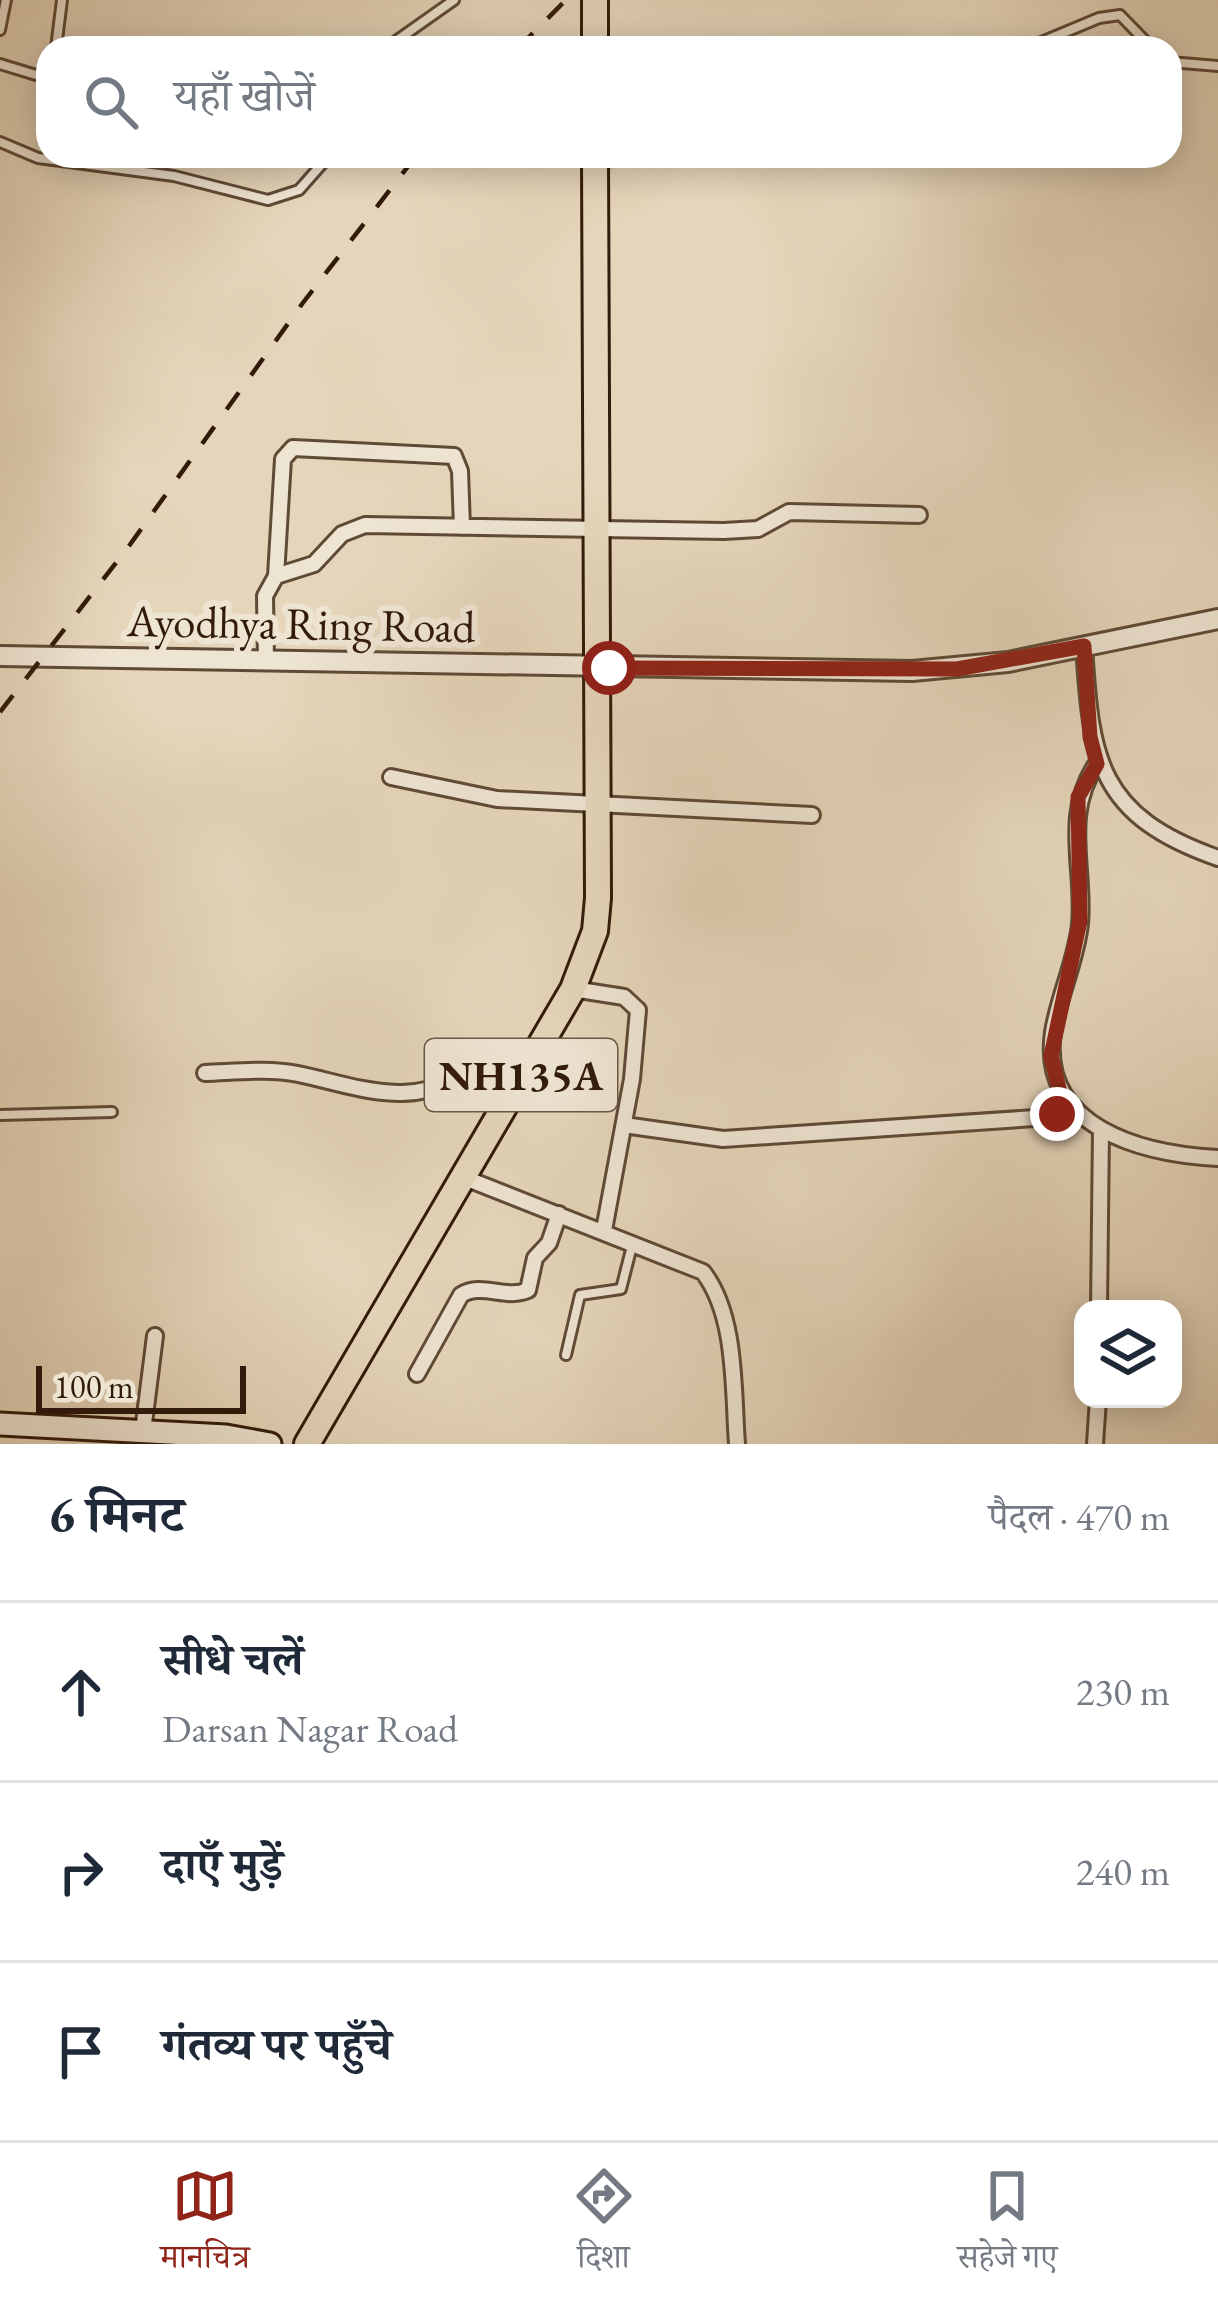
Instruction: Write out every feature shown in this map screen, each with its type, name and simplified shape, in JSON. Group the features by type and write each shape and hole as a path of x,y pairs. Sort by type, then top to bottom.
{"highway":[{"path":"595,0 595,36"},
{"name":"NH135A","path":"307,1444 573,989 595,931 600,801 595,168"}],"main road":[{"path":"0,1424 270,1444"}],"street":[{"path":"266,662 265,596 276,576 283,460 293,448 454,456 460,471 462,527"},
{"path":"276,576 314,564 342,534 365,525 746,531 788,512 919,515"},
{"name":"Ayodhya Ring Road","path":"0,656 957,669 1218,619"},
{"path":"1084,646 1090,737 1097,764 1132,811 1191,849 1218,858"},
{"path":"1097,764 1078,797 1080,921 1051,1056 1061,1097 1101,1130 1171,1153 1218,1158"},
{"path":"391,776 497,799 812,815"},
{"path":"573,989 636,1004 624,1125 604,1230"},
{"path":"205,1073 297,1074 334,1086 398,1093 424,1090 481,1069 523,1072"},
{"path":"624,1125 723,1138 1074,1111"},
{"path":"1100,1300 1101,1130"},
{"path":"465,1178 688,1264 712,1284 726,1334 737,1444"},
{"path":"417,1374 460,1295 474,1288 518,1294 528,1290 536,1258 549,1243 559,1214"},
{"path":"142,1431 155,1336"},
{"path":"1095,1444 1097,1408"}],"lane":[{"path":"0,30 6,0"},
{"path":"58,36 62,0"},
{"path":"402,36 448,2"},
{"path":"1056,36 1099,18 1120,15 1140,36"},
{"path":"1182,63 1218,66"},
{"path":"0,64 36,75"},
{"path":"0,142 36,157"},
{"path":"114,168 174,176 268,200 299,190 318,168"},
{"path":"0,1115 112,1112"},
{"path":"566,1355 580,1295 621,1289 634,1241"}],"railway":[{"path":"530,36 566,0"},
{"path":"0,712 129,546 302,304 407,168"}],"route":[{"path":"609,668 957,669 1084,646 1090,737 1097,764 1078,797 1080,921 1051,1056 1061,1097 1074,1111 1057,1114"}]}
